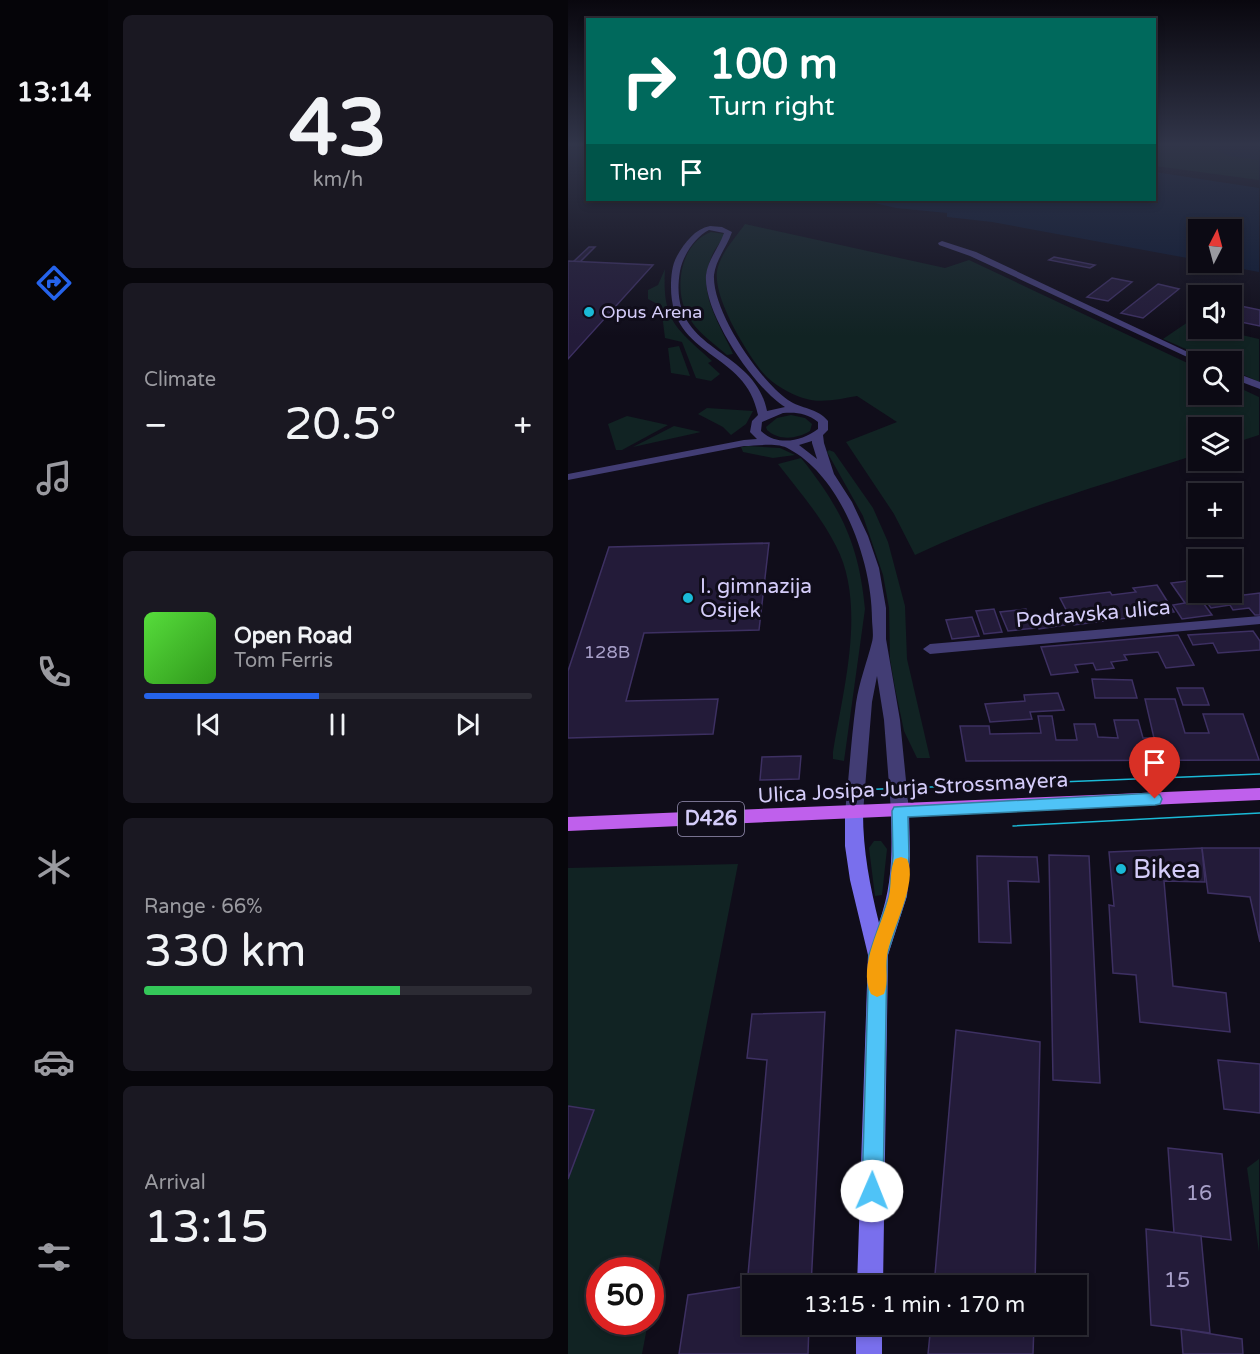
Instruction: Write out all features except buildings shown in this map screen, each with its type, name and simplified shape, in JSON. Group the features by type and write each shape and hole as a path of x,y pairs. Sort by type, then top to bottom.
{"main road":[{"name":"Ulica Josipa Jurja Strossmayera","path":"568,824 1260,794"},
{"path":"878,955 898,896 901,856 900,811"},
{"path":"854,813 854,846 859,880 878,955 870,1275"},
{"path":"869,1335 869,1354"}],"street":[{"path":"763,417 762,403 746,380 730,363 688,329 679,318 675,289 677,261 700,231 706,228 719,228 728,232 713,260 710,281 718,311 748,367 777,398 798,410"},
{"path":"942,243 973,254 1188,354"},
{"path":"1242,379 1260,386"},
{"path":"568,477 745,443 788,443 810,439 818,435 824,426 823,420 812,413 782,410 763,417 754,427 671,457"},
{"path":"754,427 759,437 771,442"},
{"path":"818,435 818,443 828,474 846,502 862,536 872,568 879,608 879,639 892,720 900,811"},
{"path":"788,443 828,474"},
{"name":"Podravska ulica","path":"930,649 1260,620"},
{"path":"854,813 864,702 879,639"}],"shaded area":[{"path":"745,224 945,268 969,260 1188,363 1188,405 1242,405 1242,389 1259,397 1259,435 1242,440 1242,417 1188,417 1188,457 1019,512 915,555 894,514 846,442 897,422 857,396 810,400 782,388 764,374 733,325 720,296 717,271 725,252"},
{"path":"711,232 725,234 711,258 706,283 716,319 733,354 727,355 692,322 683,305 681,293 682,268 686,257 700,238"},
{"path":"665,269 666,301 669,312 681,331 712,361 708,363 720,374 711,381 696,378 682,342 665,338 661,306 648,299 648,290 658,285"},
{"path":"1188,322 1188,339 1242,339 1242,335 1259,339 1259,382 1242,374 1242,351 1190,351 1163,339"},
{"path":"679,346 690,376 671,373 668,348"},
{"path":"707,408 753,411 746,424 731,435 723,427 698,414"},
{"path":"791,415 805,418 812,424 810,431 788,438 777,436 767,430 766,427 777,418"},
{"path":"627,416 668,425 622,450 616,450 608,424"},
{"path":"674,426 701,432 633,447"},
{"path":"741,447 780,448 795,455 773,458 743,452"},
{"path":"829,450 834,452 873,508 888,542 905,606 907,659 930,758 917,758 904,731 890,659 889,608 883,575 863,516 827,452"},
{"path":"801,458 827,494 846,528 853,546 862,586 865,609 844,761 833,759 833,752 850,648 850,594 845,569 830,535 778,464"},
{"path":"874,841 881,841 887,849 882,895 875,896 869,848"},
{"path":"738,864 661,1257 586,1257 586,1335 646,1335 642,1354 568,1354 568,868"},
{"path":"1259,1159 1259,1252 1247,1168"}],"water":[{"path":"908,209 1259,209 1259,272 1242,269 1242,219 1188,219 1188,258 992,222 947,217 947,213"}],"tram line":[{"path":"856,790 1260,774"},
{"path":"1013,826 1260,813"}],"slow traffic":[{"path":"877,988 878,955 898,896 901,864"}],"place":[{"name":"Opus Arena","path":"589,312"},
{"name":"I. gimnazija Osijek","path":"688,598"},
{"name":"Bikea","path":"1121,869"}],"route":[{"path":"872,1191 878,955 894,911 900,884 900,811 1155,799"}]}
